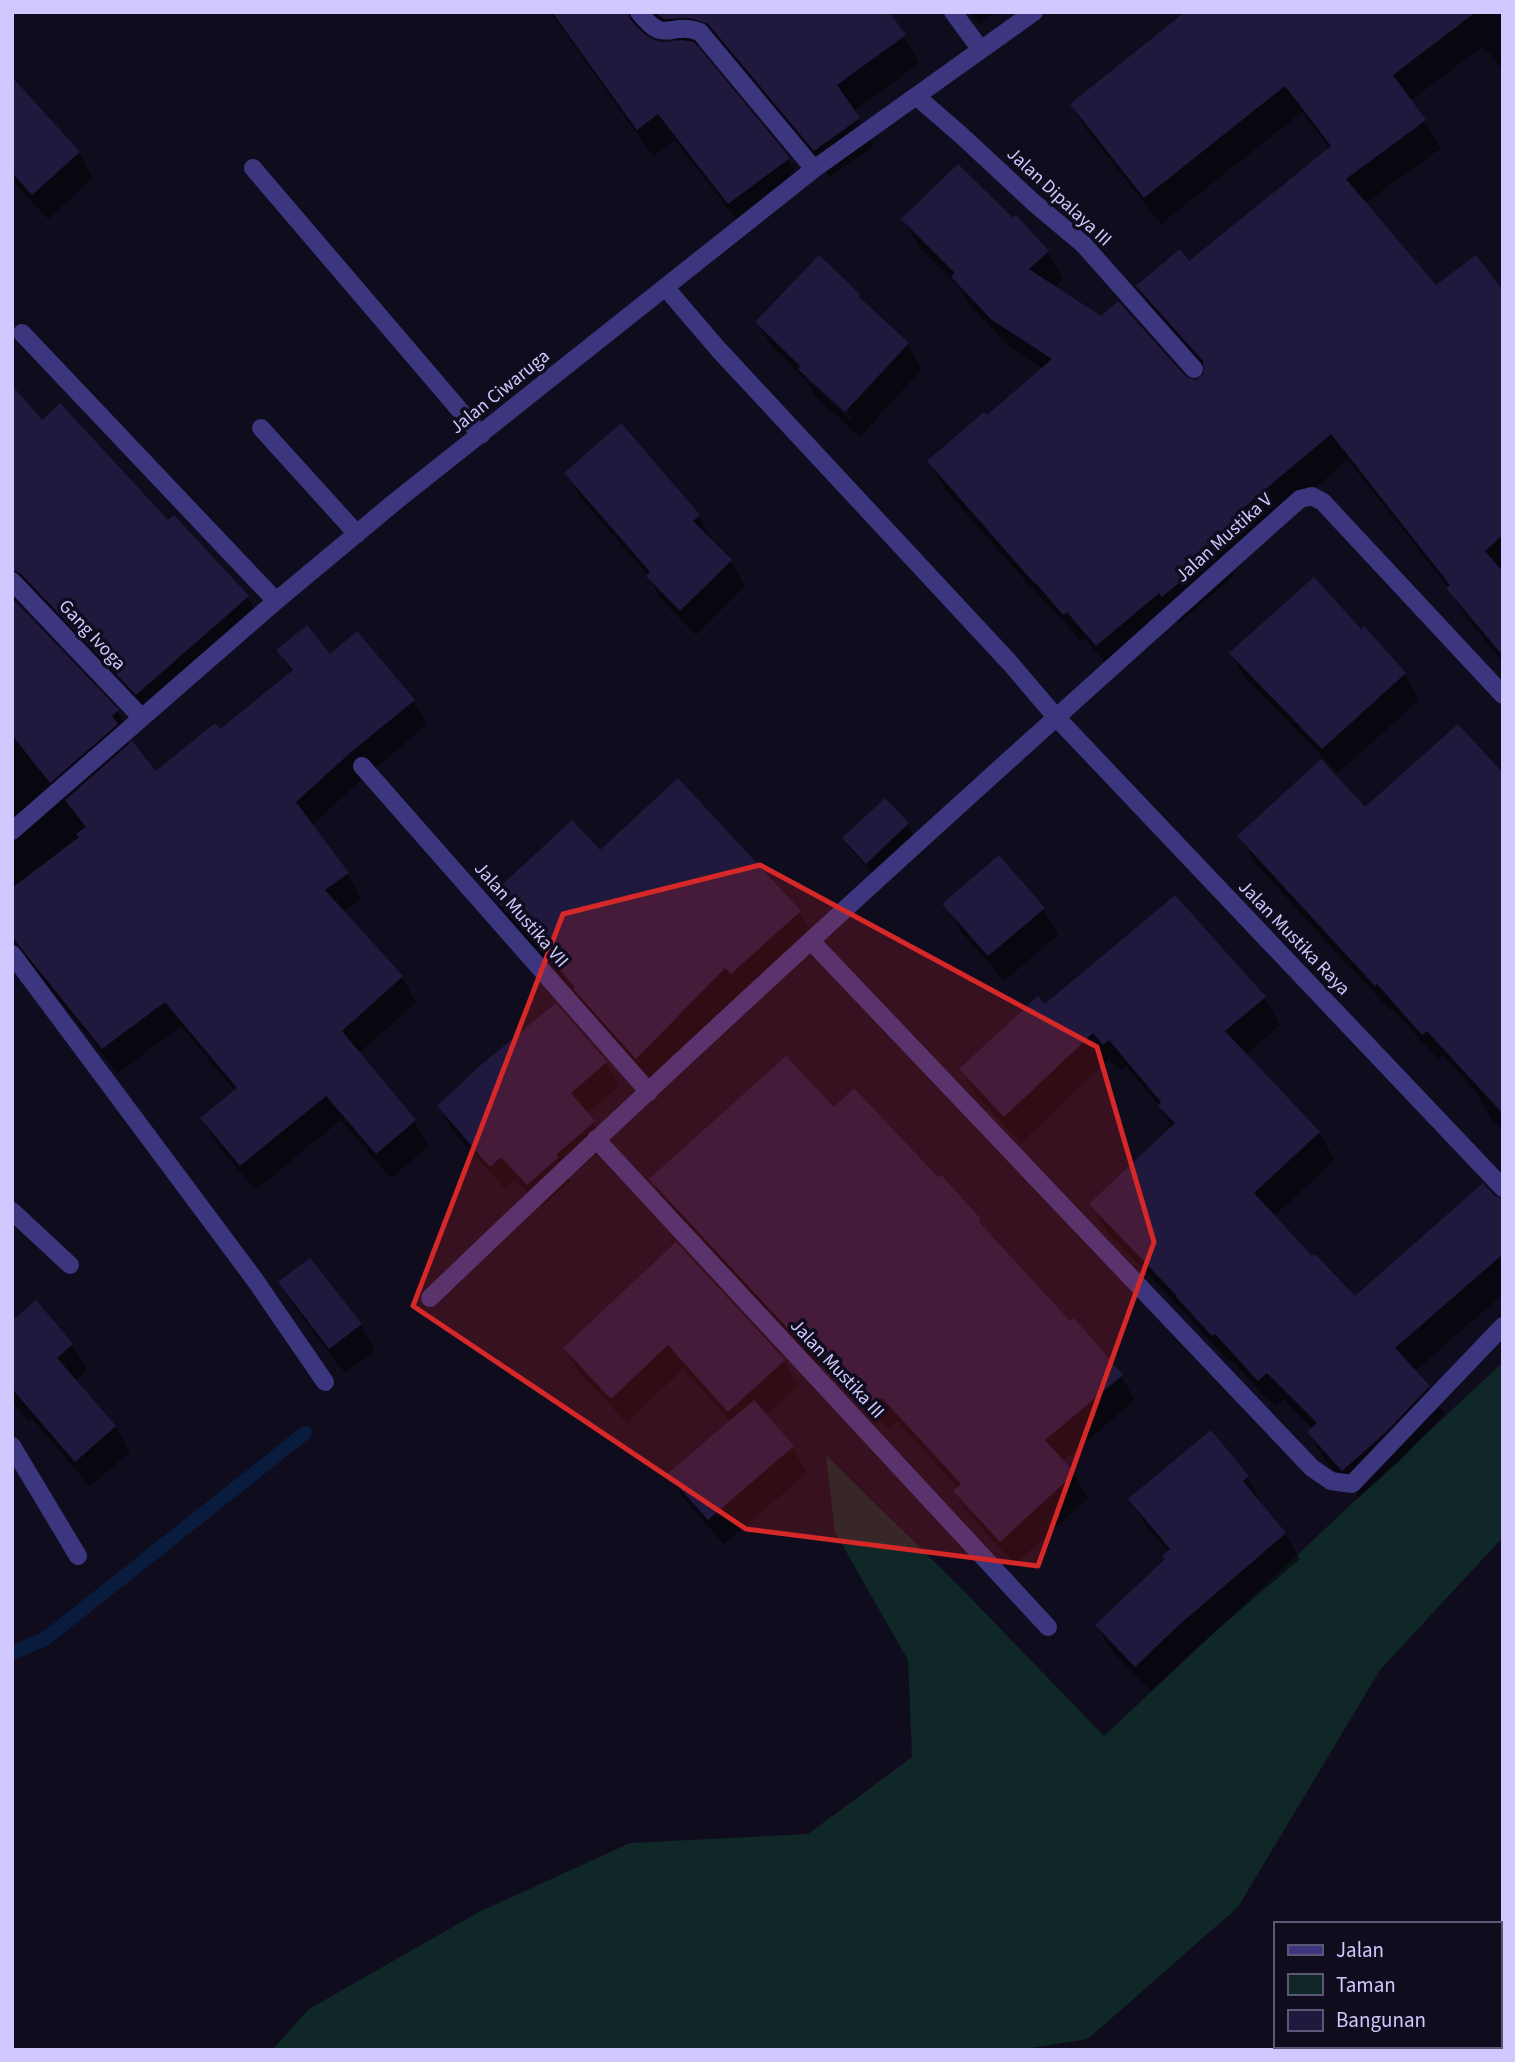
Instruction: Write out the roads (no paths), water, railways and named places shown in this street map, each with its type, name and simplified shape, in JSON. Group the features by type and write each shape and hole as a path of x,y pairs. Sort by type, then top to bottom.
{"street":[{"path":"639,12 649,26 660,31 686,29 700,32 814,169"},
{"path":"953,12 981,50"},
{"name":"Jalan Ciwaruga","path":"12,831 276,601 665,287 814,169 1034,12"},
{"name":"Jalan Dipalaya III","path":"916,96 1083,244 1194,369"},
{"path":"253,168 481,435"},
{"name":"Jalan Mustika Raya","path":"665,287 728,360 1010,663 1056,717 1503,1188"},
{"path":"22,333 276,601"},
{"path":"261,428 357,534"},
{"name":"Jalan Mustika V","path":"1056,717 1300,499 1312,496 1323,502 1499,685"},
{"name":"Gang Ivoga","path":"12,581 142,718"},
{"path":"430,1298 596,1139 1056,717"},
{"name":"Jalan Mustika VII","path":"362,766 649,1093"},
{"path":"811,940 1312,1468 1331,1481 1352,1484 1503,1326"},
{"path":"12,954 255,1280 325,1382"},
{"name":"Jalan Mustika III","path":"596,1139 1048,1627"},
{"path":"12,1211 70,1265"},
{"path":"12,1446 78,1556"}],"waterway":[{"path":"12,1653 45,1639 305,1433"}]}
